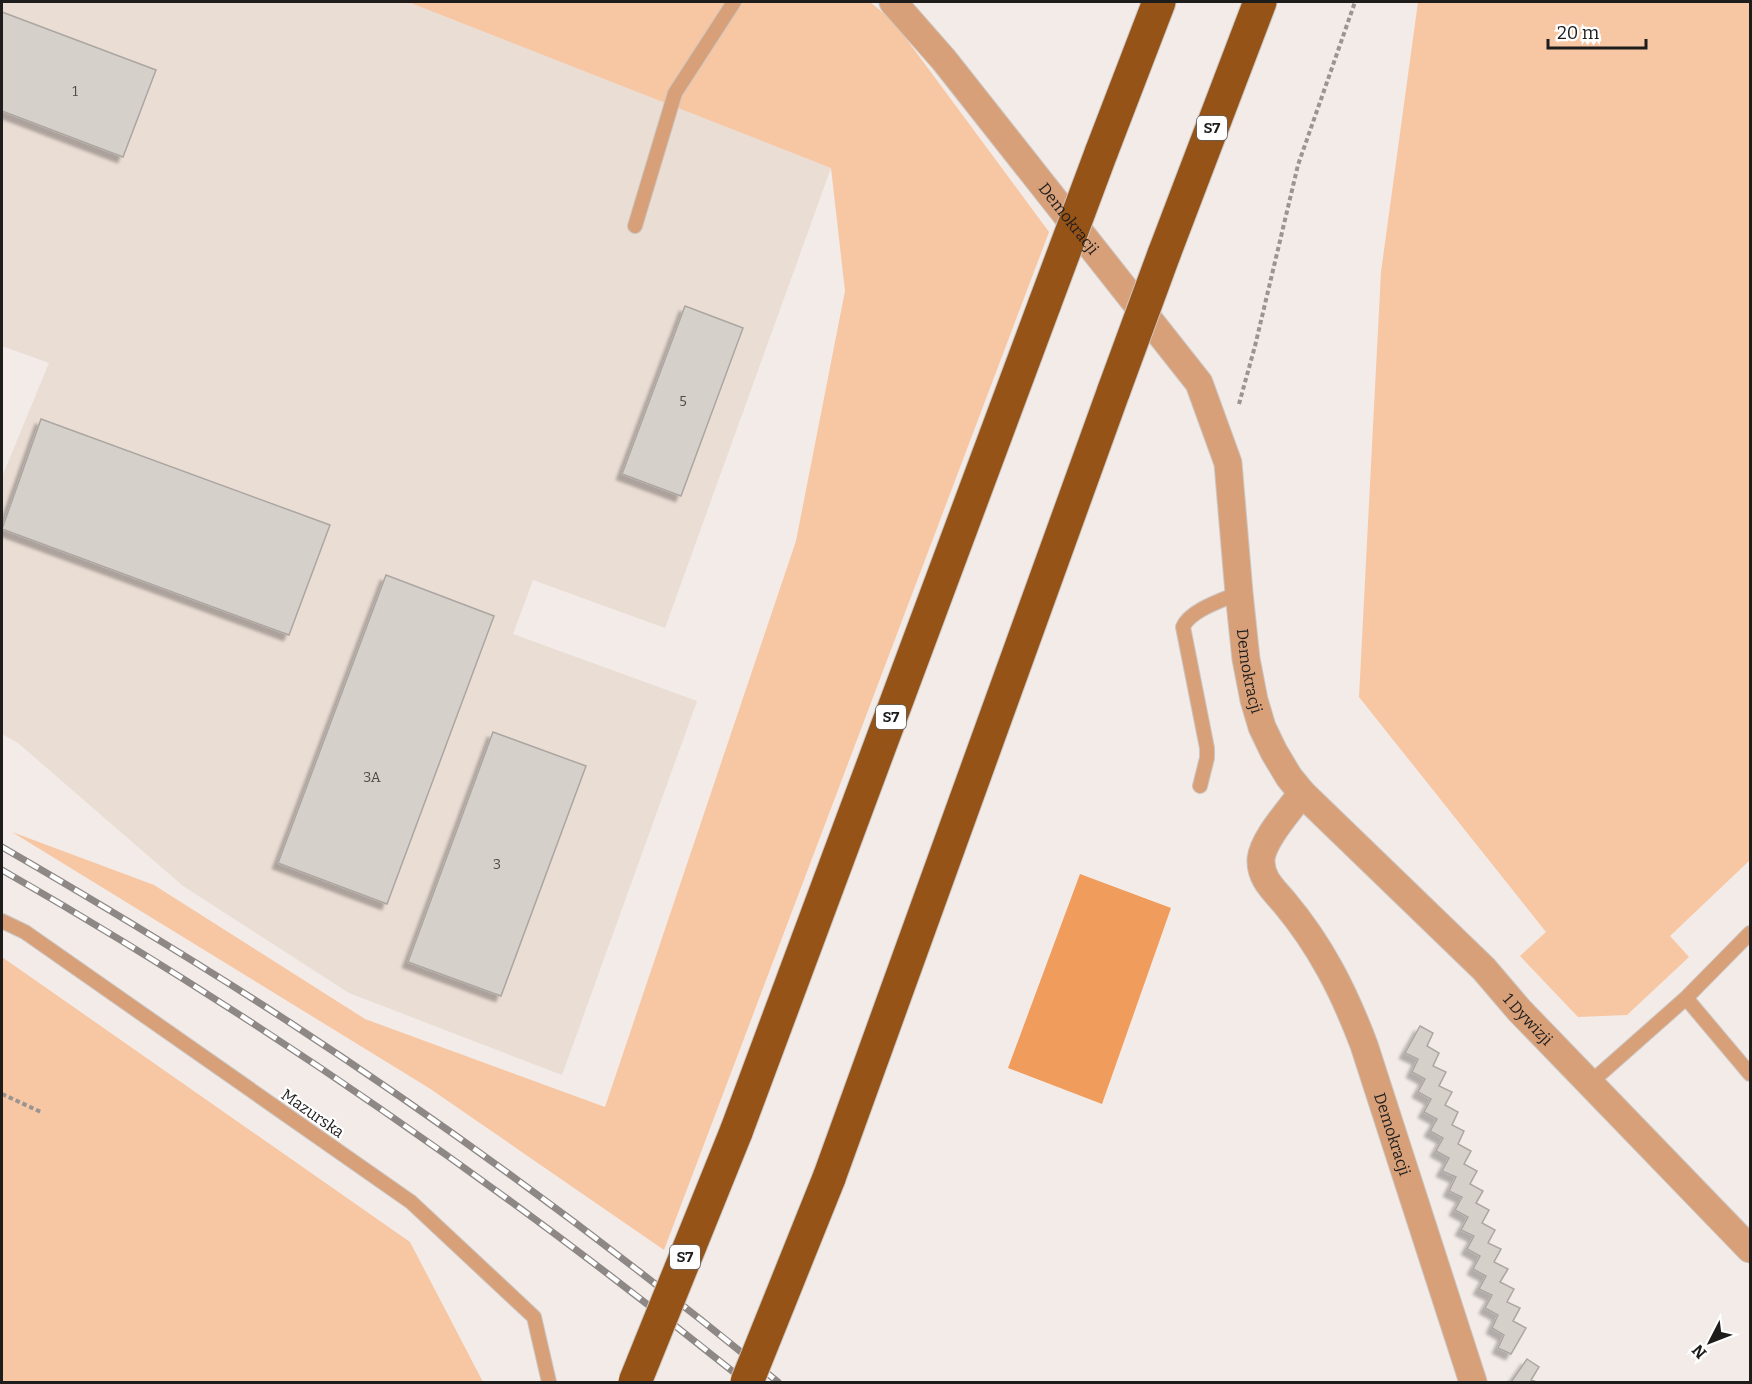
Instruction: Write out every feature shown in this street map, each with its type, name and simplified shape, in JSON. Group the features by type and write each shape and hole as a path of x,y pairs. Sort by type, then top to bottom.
{"highway":[{"name":"S7","path":"635,1383 736,1132 1159,2"},
{"name":"S7","path":"747,1383 829,1178 1114,390 1260,2"}],"street":[{"name":"Demokracji","path":"893,2 944,60 1199,383 1228,463 1246,658 1254,700 1262,727 1284,769 1302,793 1268,840 1261,858 1263,874 1269,886 1284,902 1323,955 1349,1006 1364,1045 1473,1383"},
{"name":"1 Dywizji","path":"1302,793 1484,969 1519,1010 1750,1249"}],"lane":[{"path":"635,226 675,93 734,2"},
{"path":"1200,786 1207,758 1207,747 1183,627 1193,615 1239,593"},
{"name":"Mazurska","path":"2,921 26,932 411,1202 534,1317 549,1383"},
{"path":"1590,1083 1686,998 1750,933"},
{"path":"1686,998 1750,1074"}],"path":[{"path":"1239,406 1298,165 1355,2"},
{"path":"2,1095 41,1112"}],"shaded area":[{"path":"2,2 408,2 831,168 665,628 533,580 513,634 697,701 562,1075 349,993 183,886 18,743 2,734 2,477 49,363 2,346"},
{"path":"408,2 870,2 893,21 1049,232 664,1250 429,1088 12,832 154,885 365,1019 605,1107 796,541 845,291 831,168"},
{"path":"1418,2 1750,2 1750,860 1670,936 1689,957 1627,1015 1578,1017 1520,956 1546,932 1359,697 1381,272"},
{"path":"1080,874 1171,908 1102,1104 1008,1068"},
{"path":"2,957 410,1242 483,1382 2,1382"}],"building":[{"path":"2,12 156,70 123,157 2,111"},
{"path":"685,306 743,328 681,496 622,474"},
{"path":"41,419 330,525 289,635 2,529"},
{"path":"386,575 494,616 387,904 278,863"},
{"path":"493,732 586,766 501,996 408,962"},
{"path":"1420,1026 1433,1033 1427,1046 1439,1053 1433,1066 1446,1072 1439,1086 1452,1092 1445,1105 1458,1112 1452,1125 1464,1131 1458,1144 1471,1151 1464,1164 1477,1171 1470,1184 1483,1191 1476,1203 1489,1210 1482,1223 1495,1230 1488,1243 1501,1249 1494,1262 1508,1269 1500,1282 1514,1289 1507,1302 1520,1308 1513,1321 1526,1328 1511,1354 1498,1348 1504,1335 1492,1328 1498,1315 1485,1308 1492,1295 1479,1289 1486,1276 1473,1269 1480,1256 1467,1249 1474,1236 1461,1230 1468,1217 1455,1210 1462,1197 1449,1191 1456,1177 1442,1171 1449,1158 1436,1151 1443,1138 1430,1131 1437,1119 1424,1112 1431,1099 1418,1092 1425,1079 1412,1072 1418,1059 1405,1053"},
{"path":"1527,1359 1539,1367 1531,1380 1537,1382 1511,1382"}],"railway":[{"path":"2,847 218,977 415,1107 600,1241 778,1382"},
{"path":"2,870 100,927 196,987 384,1111 567,1243 746,1382"}]}
